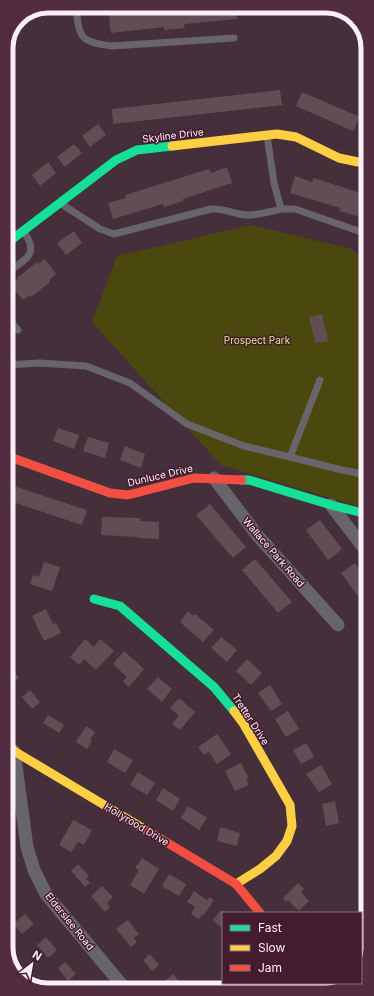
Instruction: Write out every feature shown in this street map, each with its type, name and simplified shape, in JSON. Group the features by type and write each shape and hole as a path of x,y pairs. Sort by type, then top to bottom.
{"street":[{"name":"Skyline Drive","path":"13,239 116,160 137,150 277,134 294,136 340,158 361,162"},
{"name":"Dunluce Drive","path":"13,458 110,493 128,495 194,478 249,480 361,512"},
{"name":"Wallace Park Road","path":"214,478 258,536 338,625"},
{"path":"331,505 361,544"},
{"name":"Tretter Drive","path":"94,599 120,606 214,687 231,706 243,724 290,805 293,819 292,833 284,847 266,865 236,884"},
{"name":"Hollyrood Drive","path":"13,747 236,884 259,912"},
{"name":"Elderslee Road","path":"13,759 27,847 34,870 46,894 120,983"}],"lane":[{"path":"77,13 79,30 84,39 96,44 112,46 234,38"},
{"path":"267,135 274,183 281,209"},
{"path":"60,203 100,230 114,234 220,208 240,215 281,209 295,209 361,232"},
{"path":"13,268 30,256 32,248 30,240 23,231"},
{"path":"13,324 18,330"},
{"path":"13,365 39,363 86,366 130,383 187,424 244,446 361,474"},
{"path":"290,457 320,380"}],"green space":[{"name":"Prospect Park","path":"251,225 352,249 361,257 361,507 221,465 92,322 117,256"}],"building":[{"path":"127,13 237,13 237,19 184,24 185,28 164,30 164,27 111,33 109,15"},
{"path":"280,90 282,105 113,124 112,109"},
{"path":"302,92 360,117 353,131 296,106"},
{"path":"98,124 106,135 90,147 82,136"},
{"path":"74,144 82,153 65,167 57,157"},
{"path":"48,162 56,173 40,186 32,175"},
{"path":"227,167 232,183 183,199 183,201 164,207 163,204 113,219 108,203 126,198 125,195 209,169 211,173"},
{"path":"295,176 312,182 314,178 361,193 361,214 360,217 339,211 340,208 290,193"},
{"path":"74,231 82,243 66,255 57,243"},
{"path":"45,259 56,274 49,280 50,282 31,297 30,295 23,300 13,288 13,283 18,279 17,278 37,262 38,264"},
{"path":"322,314 328,341 315,343 309,317"},
{"path":"58,428 79,435 74,449 53,441"},
{"path":"88,437 109,443 105,458 83,451"},
{"path":"125,446 145,454 141,468 120,460"},
{"path":"13,486 87,510 82,525 13,502"},
{"path":"210,504 246,547 233,558 196,515"},
{"path":"102,517 140,518 140,521 159,522 159,539 101,535"},
{"path":"320,520 342,549 328,560 306,530"},
{"path":"255,559 292,602 278,613 242,570"},
{"path":"44,562 60,567 52,591 30,584 33,575 39,577"},
{"path":"355,563 361,572 361,601 341,573"},
{"path":"46,609 53,624 56,623 61,633 44,641 32,616"},
{"path":"188,611 193,616 195,614 214,630 203,642 180,622"},
{"path":"221,637 237,650 227,662 211,648"},
{"path":"85,639 94,647 100,639 114,651 96,670 84,659 79,665 70,657"},
{"path":"124,651 144,669 129,687 123,681 127,677 113,664"},
{"path":"247,659 262,673 251,685 236,671"},
{"path":"13,669 19,678 13,683"},
{"path":"158,677 172,689 162,702 147,689"},
{"path":"270,685 282,704 271,711 258,693"},
{"path":"30,690 40,702 32,709 22,697"},
{"path":"179,698 195,712 180,730 172,724 179,716 170,708"},
{"path":"288,711 299,729 286,737 275,719"},
{"path":"48,715 64,725 59,733 43,723"},
{"path":"86,726 95,732 87,749 76,742"},
{"path":"217,734 231,754 217,764 209,752 204,755 198,747"},
{"path":"306,743 314,757 301,764 293,750"},
{"path":"114,749 133,760 125,773 107,762"},
{"path":"241,763 249,778 246,779 249,785 235,791 225,771"},
{"path":"321,765 332,784 319,792 306,774"},
{"path":"138,772 155,783 147,795 130,785"},
{"path":"163,788 180,799 173,811 156,800"},
{"path":"335,801 339,823 326,826 322,804"},
{"path":"188,806 207,818 199,830 181,818"},
{"path":"73,820 92,830 84,845 78,842 71,852 59,845"},
{"path":"220,827 240,833 237,846 217,841"},
{"path":"142,858 159,869 144,894 130,885 139,870 135,868"},
{"path":"78,864 89,876 86,879 90,883 85,887 71,871"},
{"path":"169,874 186,884 179,896 162,886"},
{"path":"298,883 304,889 301,892 309,901 299,911 288,900 286,902 283,898"},
{"path":"102,886 113,897 107,903 110,907 105,912 91,896"},
{"path":"194,891 207,900 209,897 214,900 204,915 203,914 199,919 191,914 195,907 187,902"},
{"path":"221,910 224,912 222,912 222,928 213,920"},
{"path":"25,914 34,924 22,934 13,924"},
{"path":"128,920 139,934 134,938 137,942 131,947 116,929"},
{"path":"46,937 57,950 48,958 37,945"},
{"path":"150,954 159,965 152,971 143,960"},
{"path":"65,962 76,974 68,981 58,968"},
{"path":"173,974 181,983 165,983 164,982"}],"traffic: fast":[{"path":"13,239 116,160 137,150 172,146"},
{"path":"242,480 249,480 361,512"},
{"path":"94,599 120,606 214,687 234,711"}],"traffic: slow":[{"path":"172,146 277,134 296,137 339,158 361,162"},
{"path":"234,711 243,723 290,805 292,826 287,841 276,856 260,869 236,884"},
{"path":"13,750 146,830"}],"traffic: jam":[{"path":"13,458 110,493 128,495 194,478 242,480"},
{"path":"146,830 236,884 259,912"}]}
